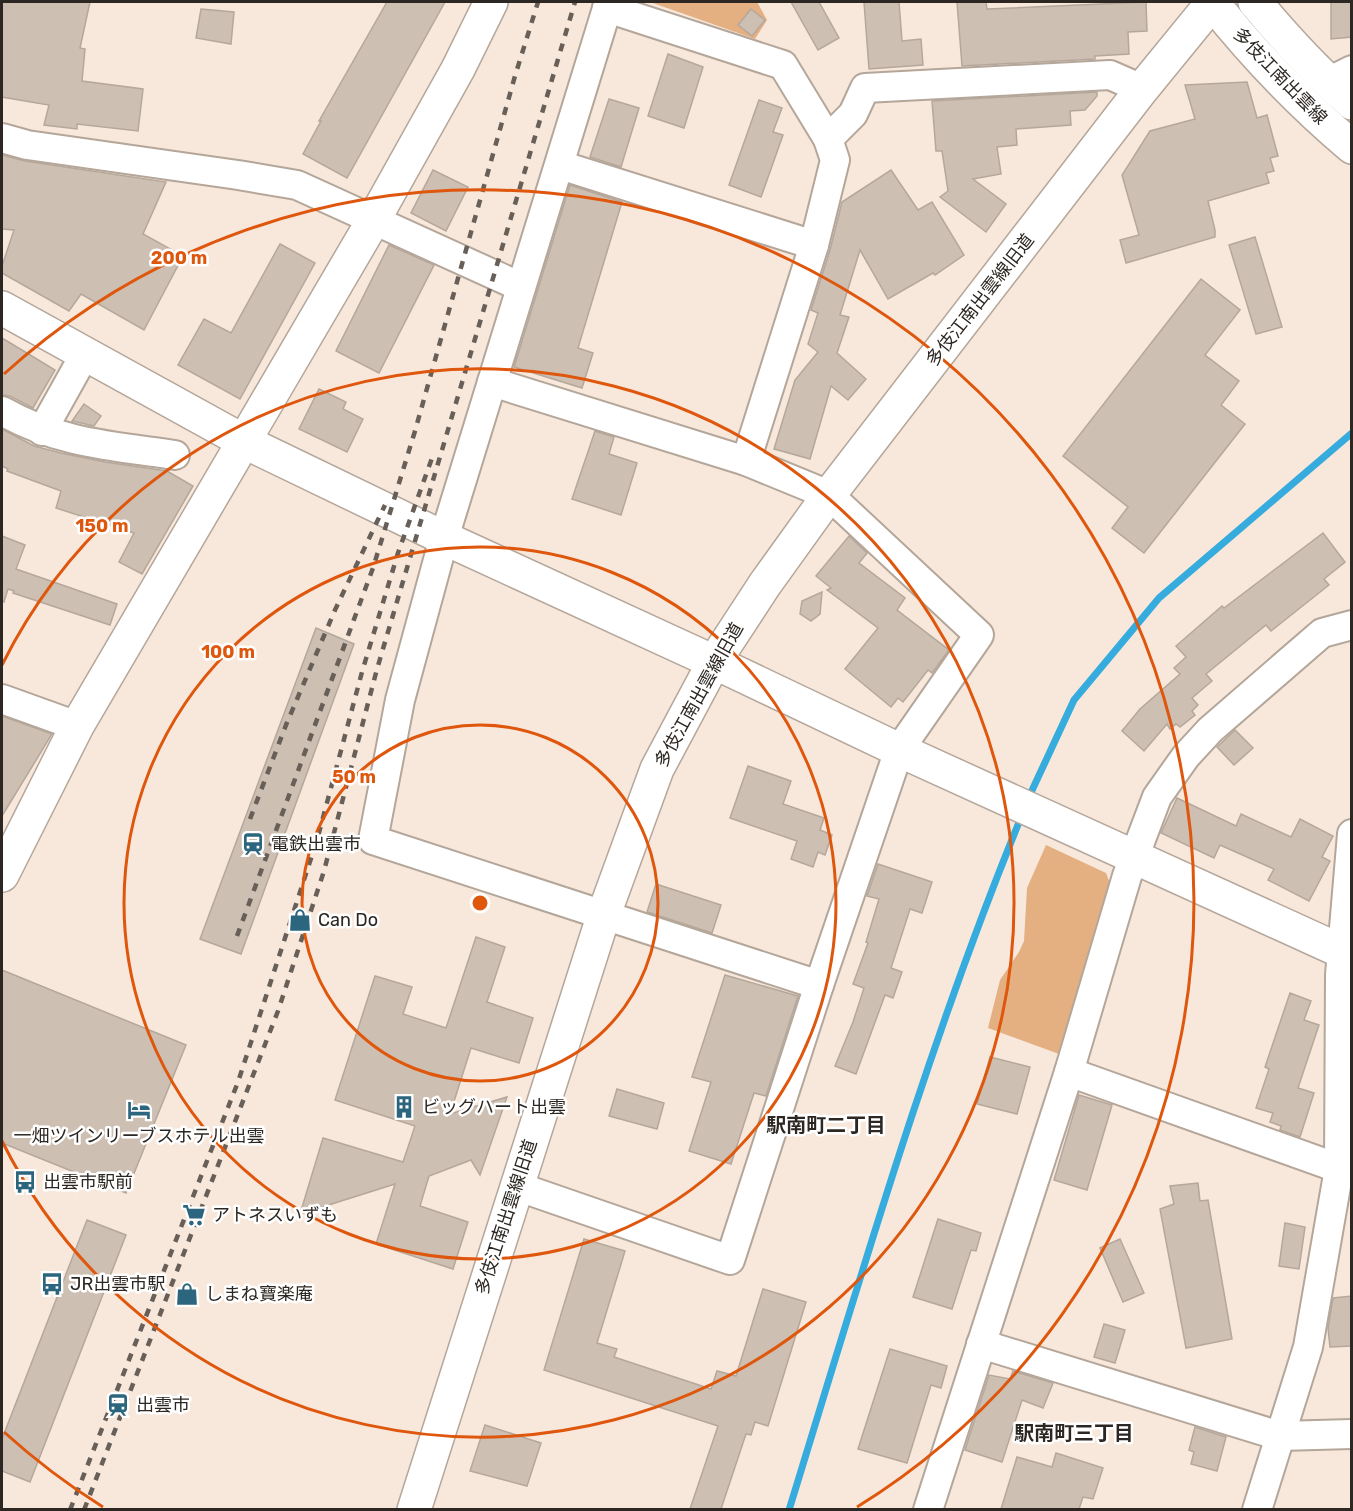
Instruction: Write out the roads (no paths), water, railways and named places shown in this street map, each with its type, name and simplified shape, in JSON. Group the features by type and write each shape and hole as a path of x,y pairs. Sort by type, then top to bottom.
{"street":[{"path":"2,872 77,726 373,221 458,69 491,2"},
{"name":"多伎江南出雲線","path":"1213,2 1257,56 1300,102 1352,147"},
{"name":"多伎江南出雲線旧道","path":"424,1507 516,1186 604,914 657,770 714,662 765,584 829,495 1142,89 1213,2"},
{"name":"多伎江南出雲線","path":"1255,2 1280,31 1344,85"},
{"path":"746,461 814,245 835,160 828,139 783,65 608,5 444,538 400,700 373,840 819,985"},
{"path":"828,139 854,114 865,88 1110,75 1142,89"},
{"path":"2,138 27,145 297,185 521,287"},
{"path":"560,165 814,245"},
{"path":"2,308 245,441 444,538 899,750 1347,954"},
{"path":"42,431 84,354"},
{"path":"492,382 746,461 829,495 978,635 899,750 819,985 730,1260 516,1186"},
{"path":"2,411 26,425 71,440 175,455"},
{"path":"928,1509 1069,1072 1134,856 1157,797 1186,756 1210,730 1322,633 1352,625"},
{"path":"2,699 77,726"},
{"path":"1257,1509 1308,1347 1345,1171 1339,1035 1347,954 1352,834"},
{"path":"1069,1072 1345,1171"},
{"path":"981,1344 1280,1436 1352,1434"}],"waterway":[{"path":"1028,799 1074,700 1159,598 1352,433"},
{"path":"789,1510 926,1073 956,986 1022,815"}],"railway":[{"path":"237,936 373,568 415,431 538,2"},
{"path":"84,1510 278,1011 324,871 377,669 575,2"},
{"path":"70,1510 238,1082 317,840 362,672 398,553 432,458"},
{"path":"250,819 286,725 335,610 385,505"}],"place":[{"name":"電鉄出雲市","path":"253,844"},
{"name":"Can Do","path":"300,920"},
{"name":"ビッグハート出雲","path":"404,1107"},
{"name":"一畑ツインリーブスホテル出雲","path":"139,1110"},
{"name":"出雲市駅前","path":"25,1182"},
{"name":"アトネスいずも","path":"194,1215"},
{"name":"JR出雲市駅","path":"52,1284"},
{"name":"しまね寶楽庵","path":"187,1294"},
{"name":"出雲市","path":"118,1405"}],"district":[{"name":"駅南町二丁目","path":"826,1125"},
{"name":"駅南町三丁目","path":"1074,1433"}]}
